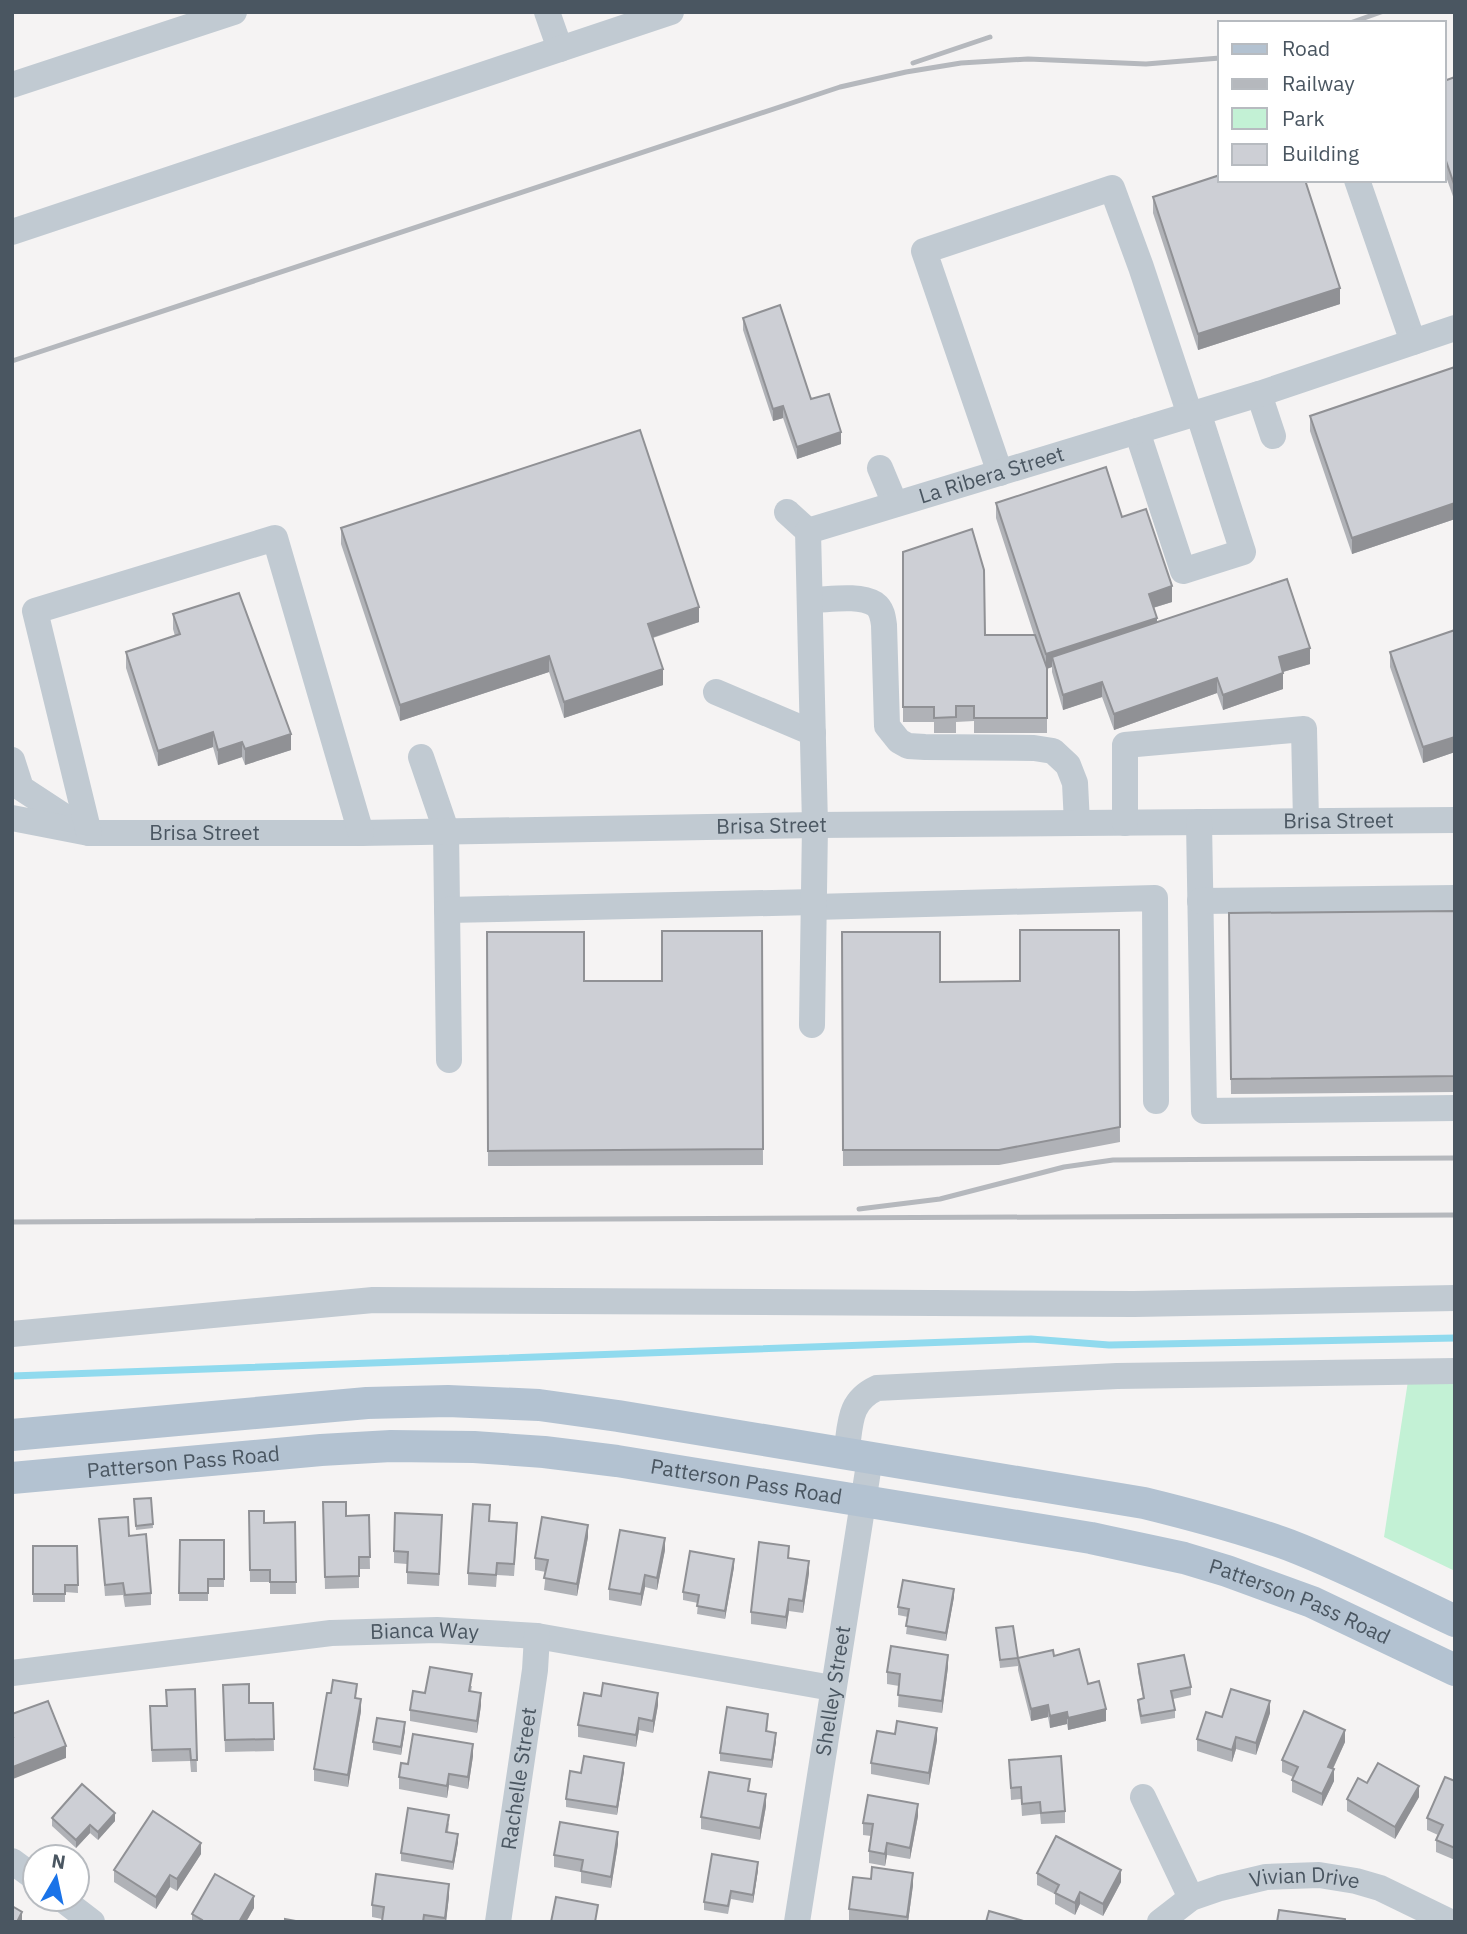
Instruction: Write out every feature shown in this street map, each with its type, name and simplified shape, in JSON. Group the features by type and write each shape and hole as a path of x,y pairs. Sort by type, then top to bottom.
{"main road":[{"name":"Patterson Pass Road","path":"12,1434 367,1403 448,1401 538,1405 1099,1495 1193,1515 1287,1545 1327,1561 1455,1621"},
{"name":"Patterson Pass Road","path":"12,1478 391,1446 474,1447 617,1461 1091,1538 1195,1561 1312,1602 1455,1670"}],"street":[{"path":"12,85 234,12"},
{"path":"547,12 560,49"},
{"path":"12,232 671,12"},
{"path":"1358,182 1413,342"},
{"path":"1000,473 924,251 1112,188 1243,552 1183,571 1138,431"},
{"name":"La Ribera Street","path":"808,531 1259,394 1455,328"},
{"path":"1259,394 1273,436"},
{"path":"880,468 895,504"},
{"path":"787,512 808,531 815,825 812,1025"},
{"path":"89,833 35,611 275,538 361,833"},
{"path":"810,600 860,600 874,604 882,612 887,726 899,741 908,746 1034,748 1053,751 1068,765 1075,783 1077,823"},
{"path":"716,692 813,733"},
{"path":"1125,823 1125,745 1304,729 1306,821"},
{"path":"421,757 446,830 449,1060"},
{"path":"12,760 21,788 89,833"},
{"name":"Brisa Street","path":"12,818 89,833 361,833 815,825 1306,821 1399,809 1455,820"},
{"path":"1199,822 1204,1111 1455,1108"},
{"path":"447,910 1155,898 1156,1101"},
{"path":"1200,901 1455,898"},
{"path":"12,1334 373,1300 1133,1304 1455,1298"},
{"name":"Shelley Street","path":"797,1922 863,1500 853,1410 858,1400 877,1388 1117,1376 1455,1371"},
{"name":"Bianca Way","path":"12,1673 331,1633 437,1630 537,1636 832,1688"},
{"name":"Rachelle Street","path":"498,1922 535,1670 537,1636"},
{"path":"1143,1797 1191,1898"},
{"name":"Vivian Drive","path":"1160,1922 1191,1898 1220,1888 1266,1877 1319,1875 1380,1888 1450,1922"}],"green space":[{"path":"1408,1381 1455,1381 1455,1571 1384,1537"}],"building":[{"path":"1455,77 1455,187 1446,161 1446,80"},
{"path":"1218,176 1218,182 1306,182 1340,288 1198,334 1153,197"},
{"path":"780,305 811,399 829,394 841,432 797,447 783,406 773,409 743,318"},
{"path":"1455,367 1455,503 1352,538 1310,416"},
{"path":"640,430 699,607 648,624 663,669 564,702 549,656 400,705 341,528"},
{"path":"1106,467 1122,517 1146,509 1172,586 1149,594 1157,618 1046,654 996,503"},
{"path":"972,529 984,570 985,635 1035,635 1047,668 1047,718 974,718 974,706 956,706 956,717 934,718 934,707 903,707 903,552"},
{"path":"1287,579 1310,648 1279,657 1283,673 1223,695 1217,678 1114,714 1102,682 1063,695 1052,657"},
{"path":"239,593 291,734 245,749 242,742 218,750 213,732 158,751 126,652 180,634 173,614"},
{"path":"1455,630 1455,737 1423,747 1390,652"},
{"path":"1455,911 1455,1076 1231,1079 1229,913"},
{"path":"1020,930 1119,930 1120,1127 999,1150 843,1150 842,932 940,932 940,982 1020,981"},
{"path":"662,931 762,931 763,1149 488,1151 487,932 584,932 584,981 662,981"},
{"path":"151,1498 153,1524 136,1526 134,1499"},
{"path":"323,1502 346,1502 346,1516 369,1515 370,1557 359,1557 359,1576 325,1577"},
{"path":"473,1504 490,1505 489,1521 517,1523 514,1564 497,1563 496,1575 468,1573"},
{"path":"249,1511 264,1511 264,1523 295,1522 296,1582 270,1582 270,1570 250,1570"},
{"path":"395,1513 442,1515 439,1574 407,1572 408,1552 394,1551"},
{"path":"128,1517 129,1536 146,1534 151,1593 125,1595 123,1583 105,1585 99,1519"},
{"path":"542,1517 588,1525 577,1584 544,1578 548,1560 535,1558"},
{"path":"620,1530 665,1538 657,1578 645,1575 641,1594 609,1589"},
{"path":"180,1540 224,1540 224,1579 208,1579 208,1593 179,1593"},
{"path":"759,1542 789,1546 788,1558 809,1561 803,1601 789,1599 786,1617 751,1612"},
{"path":"33,1546 77,1546 78,1585 65,1585 65,1594 33,1594"},
{"path":"690,1551 734,1559 725,1611 697,1606 699,1595 683,1592"},
{"path":"903,1580 954,1589 946,1633 906,1626 909,1609 898,1607"},
{"path":"1013,1626 1018,1658 1000,1660 996,1628"},
{"path":"891,1646 948,1655 942,1701 898,1695 900,1674 887,1672"},
{"path":"1079,1649 1088,1684 1099,1681 1106,1709 1068,1718 1067,1712 1050,1716 1048,1705 1031,1709 1018,1658 1053,1650 1054,1656"},
{"path":"1184,1655 1191,1687 1171,1691 1175,1710 1141,1716 1138,1700 1144,1698 1138,1664"},
{"path":"430,1667 472,1674 469,1691 481,1693 477,1721 410,1710 413,1691 425,1693"},
{"path":"333,1680 357,1684 355,1698 361,1699 348,1775 314,1769 327,1693 331,1693"},
{"path":"603,1683 658,1693 653,1721 639,1718 636,1735 578,1725 584,1693 601,1696"},
{"path":"249,1684 249,1703 273,1703 274,1739 225,1740 223,1685"},
{"path":"195,1689 197,1760 191,1760 190,1749 152,1750 150,1706 167,1706 166,1690"},
{"path":"1231,1689 1270,1701 1256,1743 1236,1737 1232,1750 1197,1739 1206,1712 1222,1717"},
{"path":"48,1701 66,1746 13,1767 12,1714"},
{"path":"727,1707 768,1714 766,1731 776,1733 772,1760 720,1753"},
{"path":"1304,1711 1345,1730 1328,1767 1334,1769 1322,1794 1292,1780 1298,1767 1282,1760"},
{"path":"377,1718 405,1722 401,1747 373,1742"},
{"path":"897,1721 937,1728 929,1773 871,1763 877,1731 895,1734"},
{"path":"413,1734 473,1744 468,1777 449,1774 447,1786 399,1777 401,1763 408,1764"},
{"path":"584,1756 624,1763 617,1807 566,1799 570,1771 581,1773"},
{"path":"1061,1756 1065,1811 1041,1813 1040,1802 1022,1804 1021,1787 1011,1788 1009,1760"},
{"path":"1378,1763 1419,1786 1395,1827 1347,1799 1358,1778 1367,1783"},
{"path":"709,1772 750,1779 748,1791 766,1794 760,1828 701,1817"},
{"path":"1445,1777 1455,1781 1455,1848 1436,1840 1443,1825 1427,1818"},
{"path":"82,1784 115,1813 98,1832 90,1825 76,1840 52,1818"},
{"path":"868,1795 918,1804 910,1848 887,1843 885,1854 869,1851 873,1824 863,1823"},
{"path":"408,1808 449,1815 446,1832 458,1834 453,1862 401,1853"},
{"path":"153,1811 201,1843 177,1879 170,1875 156,1897 114,1870"},
{"path":"560,1822 618,1832 611,1877 581,1871 583,1860 554,1855"},
{"path":"1056,1836 1121,1870 1103,1904 1080,1892 1075,1903 1055,1893 1059,1885 1037,1873"},
{"path":"712,1854 758,1862 753,1895 731,1891 728,1906 704,1902"},
{"path":"872,1867 913,1873 907,1917 849,1909 853,1877 871,1879"},
{"path":"215,1874 254,1896 239,1922 201,1922 202,1920 192,1914"},
{"path":"376,1874 449,1884 445,1918 424,1915 423,1922 382,1921 384,1907 372,1905"},
{"path":"556,1897 598,1905 595,1922 551,1922"},
{"path":"12,1906 22,1913 17,1922 12,1922"},
{"path":"1279,1910 1345,1919 1345,1922 1277,1922"},
{"path":"989,1911 1027,1922 986,1922"}],"waterway":[{"path":"12,1376 1031,1339 1109,1345 1455,1338"}],"railway":[{"path":"1356,21 1381,12"},
{"path":"913,63 990,37"},
{"path":"12,361 840,87 961,63 1028,59 1146,64 1218,58"},
{"path":"859,1209 940,1199 1064,1167 1113,1160 1455,1158"},
{"path":"12,1222 1455,1215"}]}
